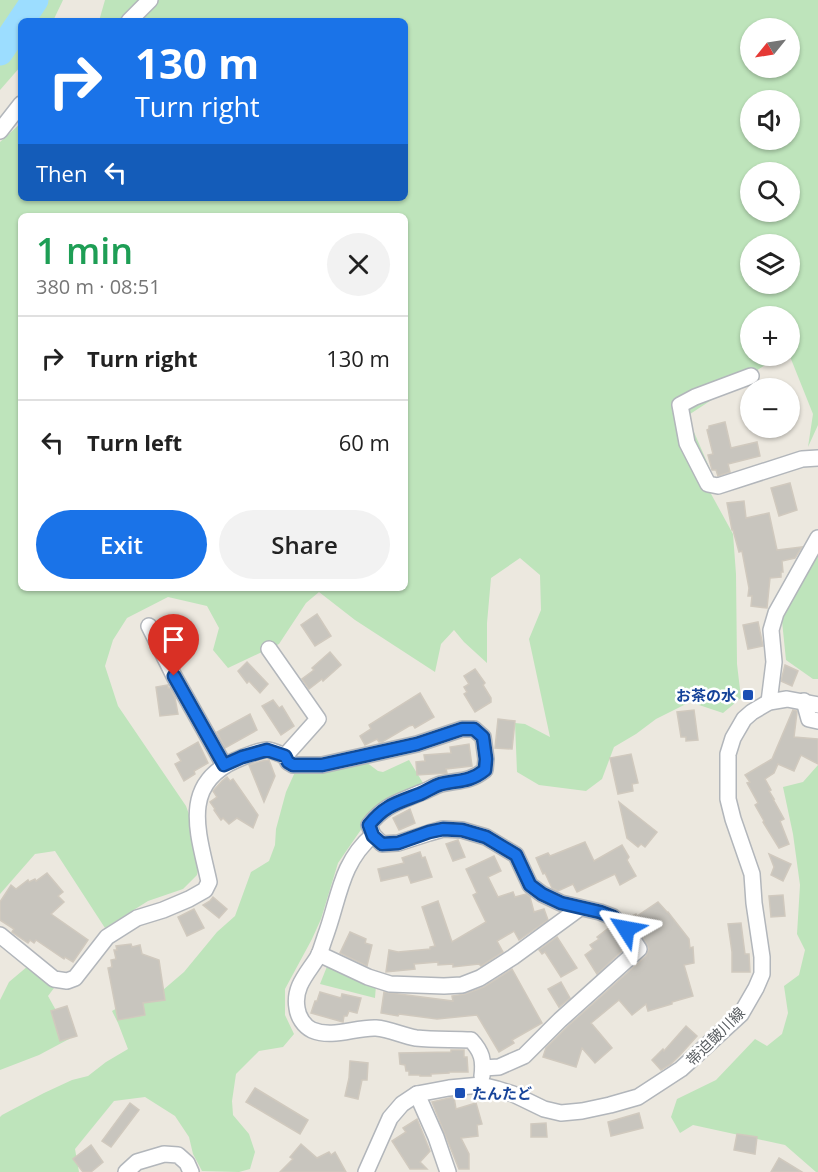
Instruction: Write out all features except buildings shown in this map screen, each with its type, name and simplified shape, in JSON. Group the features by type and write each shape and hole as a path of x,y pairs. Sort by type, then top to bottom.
{"street":[{"path":"132,18 150,0"},
{"path":"0,131 18,108"},
{"path":"751,376 680,405 687,442 708,484 718,486 802,459 818,458"},
{"path":"818,538 776,613 771,630 774,662 769,702 787,699 811,703 809,719 818,721"},
{"path":"149,627 224,765"},
{"path":"269,649 318,720 285,756"},
{"name":"帯迫皷川線","path":"366,1172 390,1118 402,1104 417,1094 481,1085 513,1094 544,1109 561,1113 610,1105 638,1097 681,1069 741,1014 762,974 762,957 752,874 728,798 728,754 733,738 744,719 769,702"},
{"path":"0,935 54,980 67,981 75,978 107,938 137,918 180,903 205,890 209,882 197,826 197,802 203,786 212,774 224,765 267,750 285,756 293,765 322,765 417,744 462,729 474,729 483,737 485,770 468,780 439,785 391,805 379,813 369,825 373,836 382,844 398,843 443,829 462,830 486,837 516,855 530,885 542,894 561,903 613,917 626,929 639,949 560,1020 524,1056 499,1067 483,1068"},
{"path":"373,836 363,843 348,864 319,954 297,991 297,1008 301,1020 311,1029 329,1034 375,1028 414,1038 471,1040 480,1050 483,1068 481,1085"},
{"path":"319,954 368,977 390,984 462,985 480,978 513,957 580,908"},
{"path":"417,1094 448,1172"},
{"path":"126,1172 137,1162 164,1154 178,1155 187,1163 191,1172"}],"green space":[{"path":"0,0 63,0 54,18 18,18 18,69 0,90"},
{"path":"105,0 818,0 818,425 808,447 813,414 794,366 800,366 800,306 740,306 740,366 764,366 745,378 740,378 740,381 687,416 710,469 710,492 733,534 737,664 741,698 723,713 690,702 656,719 614,747 602,779 586,791 539,785 517,772 515,723 525,724 550,737 529,639 541,610 540,575 520,558 491,578 487,623 487,663 454,630 441,644 435,672 355,620 319,592 306,603 279,644 228,668 213,650 219,628 207,606 168,597 127,618 113,640 105,666 118,706 186,806 202,850 197,875 183,889 148,901 105,928 55,851 35,854 0,894 0,142 18,126 18,201 408,201 408,18 100,18"},
{"path":"818,532 818,679 813,679 786,660 782,621 797,578"},
{"path":"409,760 423,783 378,805 338,863 321,919 285,989 285,1015 294,1034 283,1047 259,1051 236,1074 232,1101 233,1115 249,1134 255,1152 250,1169 239,1172 202,1171 193,1154 189,1137 175,1116 145,1097 114,1101 75,1149 79,1172 0,1172 0,1117 44,1093 72,1080 88,1076 128,1049 112,1011 135,998 156,996 184,972 217,932 235,916 251,872 269,861 275,845 276,829 286,792 295,772 366,762 383,772"},
{"path":"818,765 818,1172 816,1172 785,1145 693,1125 680,1133 671,1117 677,1099 716,1080 755,1039 767,1046 782,1034 788,1013 784,986 799,975 805,950 797,934 800,885 793,834 783,787 803,782"},
{"path":"328,964 376,985 375,998 320,984"},
{"path":"28,966 54,988 48,996 69,1039 39,1055 0,1070 0,1000 9,982"}],"waterway":[{"path":"23,18 35,0"},
{"path":"0,52 18,25"}],"place":[{"name":"お茶の水","path":"748,695"},
{"name":"たんたど","path":"460,1093"}],"route":[{"path":"174,676 224,765 267,750 285,756 293,765 322,765 417,744 462,729 474,729 483,737 485,770 468,780 439,785 391,805 379,813 369,825 373,836 382,844 398,843 443,829 462,830 486,837 516,855 530,885 542,894 561,903 613,917 626,929"}]}
